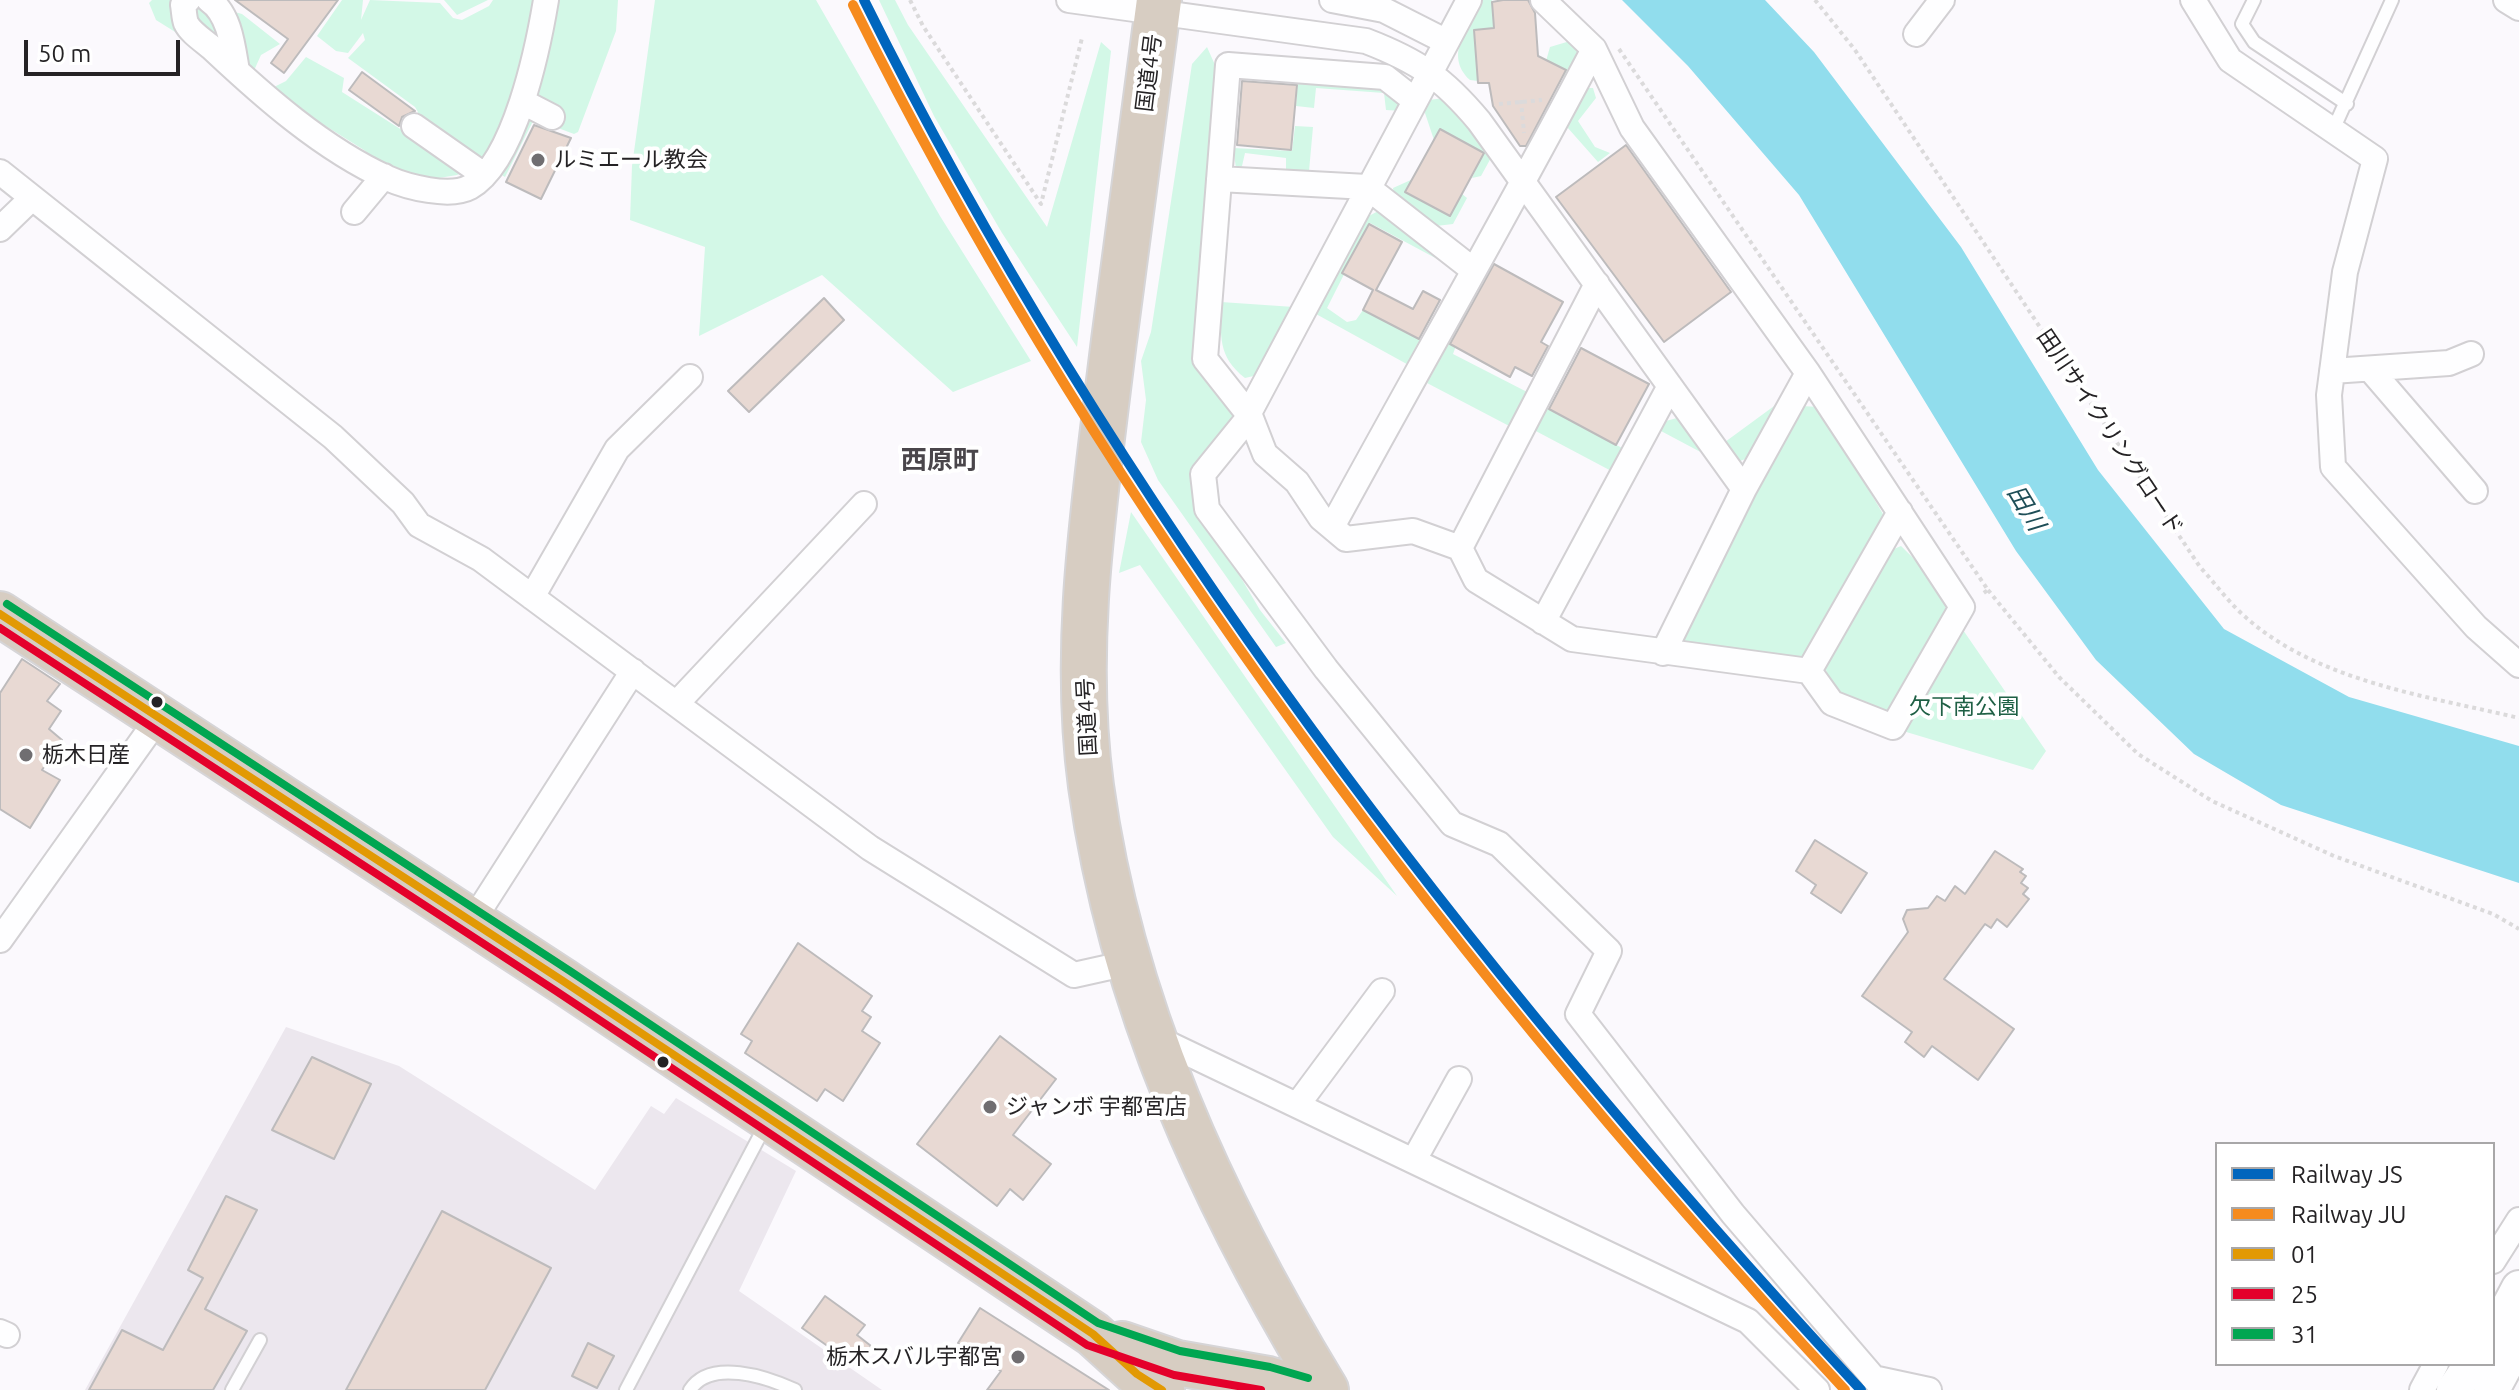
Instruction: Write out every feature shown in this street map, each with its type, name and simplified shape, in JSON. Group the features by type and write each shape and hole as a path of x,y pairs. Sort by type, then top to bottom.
{"highway":[{"name":"国道4号","path":"1158,6 1094,505 1084,640 1089,756 1101,842 1128,963 1152,1036 1209,1177 1274,1306 1326,1390"},
{"path":"0,614 472,922 1093,1334 1186,1377 1268,1379 1305,1390"},
{"path":"1186,1377 1248,1351 1269,1327 1274,1306"}],"street":[{"path":"188,0 183,5 186,25 237,71 322,138 384,176 403,184 447,191 467,189 484,175 503,147 523,102 546,0"},
{"path":"209,0 219,6 231,38 237,71"},
{"path":"1069,0 1158,6 1366,41 1409,57 1430,70 1457,94 1525,182 1744,489"},
{"path":"1332,0 1384,10 1445,41"},
{"path":"1469,0 1413,99 1250,416 1203,474 1207,509 1326,669 1452,824 1499,844 1609,951 1578,1014 1733,1214 1878,1384 1929,1390"},
{"path":"1413,99 1385,77 1228,65 1205,359 1250,416 1265,454 1297,482 1321,518 1346,539 1413,531 1460,548 1476,580 1572,639 1809,671 1832,703 1893,727 1962,607 1808,373 1632,128 1606,48 1543,0"},
{"path":"1916,34 1942,0"},
{"path":"2193,0 2230,60 2375,159 2345,272 2332,371 2333,467 2476,627 2519,665"},
{"path":"2506,0 2519,8"},
{"path":"1332,527 1472,269 1606,48"},
{"path":"523,102 552,117"},
{"path":"414,126 484,175"},
{"path":"0,172 333,437 403,503 419,525 481,559 870,848 1074,975 1128,963"},
{"path":"354,212 384,176"},
{"path":"1219,179 1367,187 1472,269"},
{"path":"0,229 32,198"},
{"path":"1460,548 1597,284"},
{"path":"2332,371 2449,363 2471,354"},
{"path":"2370,369 2475,491"},
{"path":"1663,653 1744,489 1808,373"},
{"path":"532,597 617,449 690,377"},
{"path":"1543,622 1670,386"},
{"path":"677,703 864,504"},
{"path":"1809,671 1900,512"},
{"path":"472,922 633,671"},
{"path":"0,940 159,717"},
{"path":"1298,1104 1382,991"},
{"path":"1152,1036 1748,1321 1817,1390"},
{"path":"1414,1160 1459,1079"},
{"path":"2495,1258 2519,1220"},
{"path":"2492,1390 2519,1288"},
{"path":"2500,1390 2505,1334"},
{"path":"2422,1390 2435,1366"},
{"path":"2454,1390 2471,1366"},
{"path":"2464,1390 2477,1366"}],"lane":[{"path":"2254,0 2242,24 2254,42 2347,104"},
{"path":"2333,130 2391,3 2377,0"},
{"path":"626,1390 769,1118"},
{"path":"232,1390 260,1340"},
{"path":"690,1390 700,1378 710,1373 730,1373 755,1376 795,1390"}],"path":[{"path":"910,0 923,26 1041,204 1082,38"},
{"name":"田川サイクリングロード","path":"1815,0 1855,50 2200,567 2242,614 2288,646 2325,665 2399,689 2519,718"},
{"path":"1606,48 1627,57 1988,590 2059,677 2138,754 2212,801 2334,856 2493,914 2519,929"},
{"path":"1499,104 1521,100 1544,101"},
{"path":"1521,100 1525,146"},
{"path":"1962,607 1988,590"}],"shaded area":[{"path":"286,1027 399,1066 595,1190 651,1106 664,1114 676,1098 796,1171 739,1291 882,1390 85,1390"}],"green space":[{"path":"152,0 191,0 242,14 280,44 261,55 252,75 268,90 156,20 149,3"},
{"path":"342,0 363,0 361,20 370,0 440,3 453,18 462,20 489,6 493,0 618,0 616,31 578,132 574,134 534,119 505,177 482,163 457,175 403,184 364,150 268,90 286,81 306,57 344,78 342,92 405,132 418,112 415,107 348,58 365,40 363,33 348,53 336,51 317,36"},
{"path":"444,0 488,0 457,15"},
{"path":"655,0 816,0 940,216 1031,361 953,392 822,275 699,336 705,247 630,220 632,166"},
{"path":"879,0 895,0 908,25 1047,227 1101,42 1111,51 1077,347 1002,233 934,116"},
{"path":"1483,0 1492,0 1494,28 1474,30 1478,81 1470,80 1462,70 1459,50 1461,40"},
{"path":"1570,41 1583,50 1568,79 1544,68 1550,47"},
{"path":"1207,47 1219,74 1199,364 1240,416 1198,505 1260,610 1286,643 1276,647 1158,480 1141,442 1146,400 1141,361 1151,332 1192,64"},
{"path":"1298,80 1369,80 1398,92 1402,111 1386,110 1384,93 1316,88 1314,108 1296,106"},
{"path":"1586,88 1593,88 1596,98 1578,121 1595,147 1610,153 1598,162 1567,127 1575,105"},
{"path":"1444,98 1492,156 1481,176 1472,178 1483,153 1441,130 1434,140 1424,110 1429,100"},
{"path":"1295,126 1313,127 1309,171 1286,171 1286,158 1245,153 1242,166 1236,168 1233,148 1292,151"},
{"path":"1413,179 1406,192 1449,216 1462,194 1467,198 1453,224 1436,226 1394,194 1393,188"},
{"path":"1384,208 1454,268 1370,223 1327,308 1347,322 1356,320 1363,310 1424,342 1414,368 1316,314 1365,218"},
{"path":"1472,301 1453,354 1531,394 1513,428 1427,383"},
{"path":"1221,302 1294,307 1262,374 1245,378 1229,362 1222,344"},
{"path":"1785,398 1751,457 1740,461 1725,442"},
{"path":"1801,406 1820,407 1883,514 1882,527 1801,661 1683,648 1677,637"},
{"path":"1544,407 1626,450 1617,474 1532,429"},
{"path":"1684,416 1708,456 1661,431 1666,421"},
{"path":"1131,512 1397,896 1333,837 1140,565 1119,573"},
{"path":"1901,546 1937,589 1948,619 1898,709 1886,713 1839,692 1824,663 1889,551"},
{"name":"欠下南公園","path":"1961,627 2046,751 2033,770 1903,731"}],"water":[{"name":"田川","path":"1622,0 1765,0 1814,52 1961,247 2098,470 2224,629 2349,697 2519,746 2519,883 2281,805 2194,754 2096,660 2016,551 1799,195 1688,66"}],"building":[{"path":"235,0 338,0 284,73 271,63 288,39"},
{"path":"1528,0 1535,13 1538,56 1566,70 1526,146 1520,146 1493,106 1489,83 1478,83 1474,30 1494,28 1492,2"},
{"path":"362,72 415,111 402,117 399,126 349,90"},
{"path":"1242,81 1297,85 1291,150 1237,145"},
{"name":"ルミエール教会","path":"534,125 571,138 541,199 506,182"},
{"path":"1440,129 1484,153 1450,216 1405,192"},
{"path":"1626,145 1731,292 1664,342 1556,197"},
{"path":"1369,224 1402,242 1376,290 1413,309 1423,291 1440,300 1419,339 1363,310 1373,290 1342,273"},
{"path":"1494,264 1563,302 1541,342 1548,346 1532,376 1515,367 1510,377 1450,344"},
{"path":"824,298 844,320 749,412 728,391"},
{"path":"1581,348 1649,384 1616,445 1549,409"},
{"name":"栃木日産","path":"22,659 60,684 47,701 61,711 49,729 62,740 42,770 60,780 30,828 0,809 0,693"},
{"path":"1815,840 1867,873 1841,913 1811,893 1816,885 1796,871"},
{"path":"1995,851 2023,869 2020,872 2026,876 2021,883 2028,888 2023,894 2029,899 2007,927 1997,919 1991,928 1985,924 1944,979 2014,1029 1978,1080 1932,1046 1924,1057 1905,1042 1912,1032 1862,996 1908,932 1903,919 1907,910 1928,908 1937,896 1945,901 1955,886 1965,894"},
{"path":"798,943 872,996 862,1011 871,1017 862,1031 880,1043 843,1101 825,1089 817,1101 745,1053 752,1041 741,1034"},
{"name":"ジャンボ 宇都宮店","path":"1000,1036 1056,1079 1013,1135 1051,1164 1023,1200 1010,1189 997,1206 917,1144"},
{"path":"312,1057 371,1084 334,1159 272,1130"},
{"path":"226,1196 257,1210 205,1309 247,1331 213,1390 89,1390 122,1330 163,1350 203,1278 188,1270"},
{"path":"442,1211 551,1268 485,1390 346,1390"},
{"path":"825,1296 865,1325 857,1335 871,1346 856,1366 802,1328"},
{"name":"栃木スバル宇都宮","path":"980,1308 1109,1390 987,1390 1001,1371 958,1343"},
{"path":"588,1343 614,1356 597,1388 572,1376"}],"rail line":[{"name":"JS","path":"864,0 963,189 1072,374 1189,554 1313,730 1443,902 1578,1069 1718,1232 1861,1390"},
{"name":"JU","path":"853,5 952,193 1060,377 1176,557 1300,732 1429,904 1564,1071 1703,1233 1845,1390"}],"transit line":[{"name":"31","path":"7,604 570,971 1098,1323 1180,1351 1270,1367 1308,1378"},
{"name":"01","path":"0,614 563,981 1093,1334 1137,1374 1162,1390"},
{"name":"25","path":"0,628 556,991 1087,1345 1174,1375 1261,1390"}],"place":[{"name":"ルミエール教会","path":"538,160"},
{"name":"栃木日産","path":"26,755"},
{"name":"ジャンボ 宇都宮店","path":"990,1107"},
{"name":"栃木スバル宇都宮","path":"1018,1357"}],"district":[{"name":"西原町","path":"940,460"}]}
